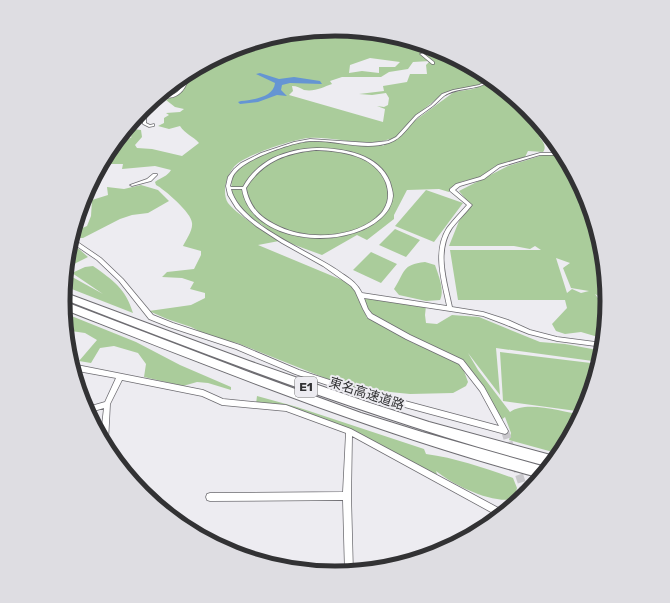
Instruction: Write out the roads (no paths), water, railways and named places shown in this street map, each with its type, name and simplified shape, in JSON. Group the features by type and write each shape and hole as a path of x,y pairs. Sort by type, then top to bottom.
{"highway":[{"name":"東名高速道路","path":"70,298 221,356 362,407 451,435 548,460"},
{"name":"東名高速道路","path":"70,308 229,370 358,417 449,447 539,471"}],"street":[{"path":"427,52 422,54 433,63"},
{"path":"76,244 99,259 121,280 151,317 238,347 297,372 345,388 505,431 482,389 461,362 408,337 375,319 367,312 355,286 325,265 251,220 233,201 229,188 229,179 234,171 240,164 253,158 290,144 309,140 369,144 390,141 401,134 418,114 428,109 444,95 477,87 485,82"},
{"path":"165,98 176,96 185,83"},
{"path":"144,117 144,123 149,126 153,125"},
{"path":"309,150 332,150 364,158 378,167 386,177 392,196 383,213 365,227 335,236 317,237 290,233 279,229 261,218 251,209 244,188 255,172 262,166 282,156 309,150"},
{"path":"450,308 441,257 443,244 445,236 470,205 452,190 458,185 482,178 498,166 540,154 556,154"},
{"path":"132,185 149,180 155,175"},
{"path":"229,188 244,188"},
{"path":"360,295 483,314 529,332 557,339 597,344"},
{"path":"79,368 203,394 222,402 286,408 349,431 497,512"},
{"path":"105,435 107,404 120,377"},
{"path":"92,408 107,404"},
{"path":"349,431 347,496 349,566"},
{"path":"210,497 347,496"}],"water":[{"path":"260,73 279,79 294,77 320,81 322,84 290,83 282,85 281,90 287,96 277,95 258,102 240,104 238,102 257,99 267,95 274,88 275,83 256,74"}],"tunnel":[{"path":"505,431 524,488"}]}
